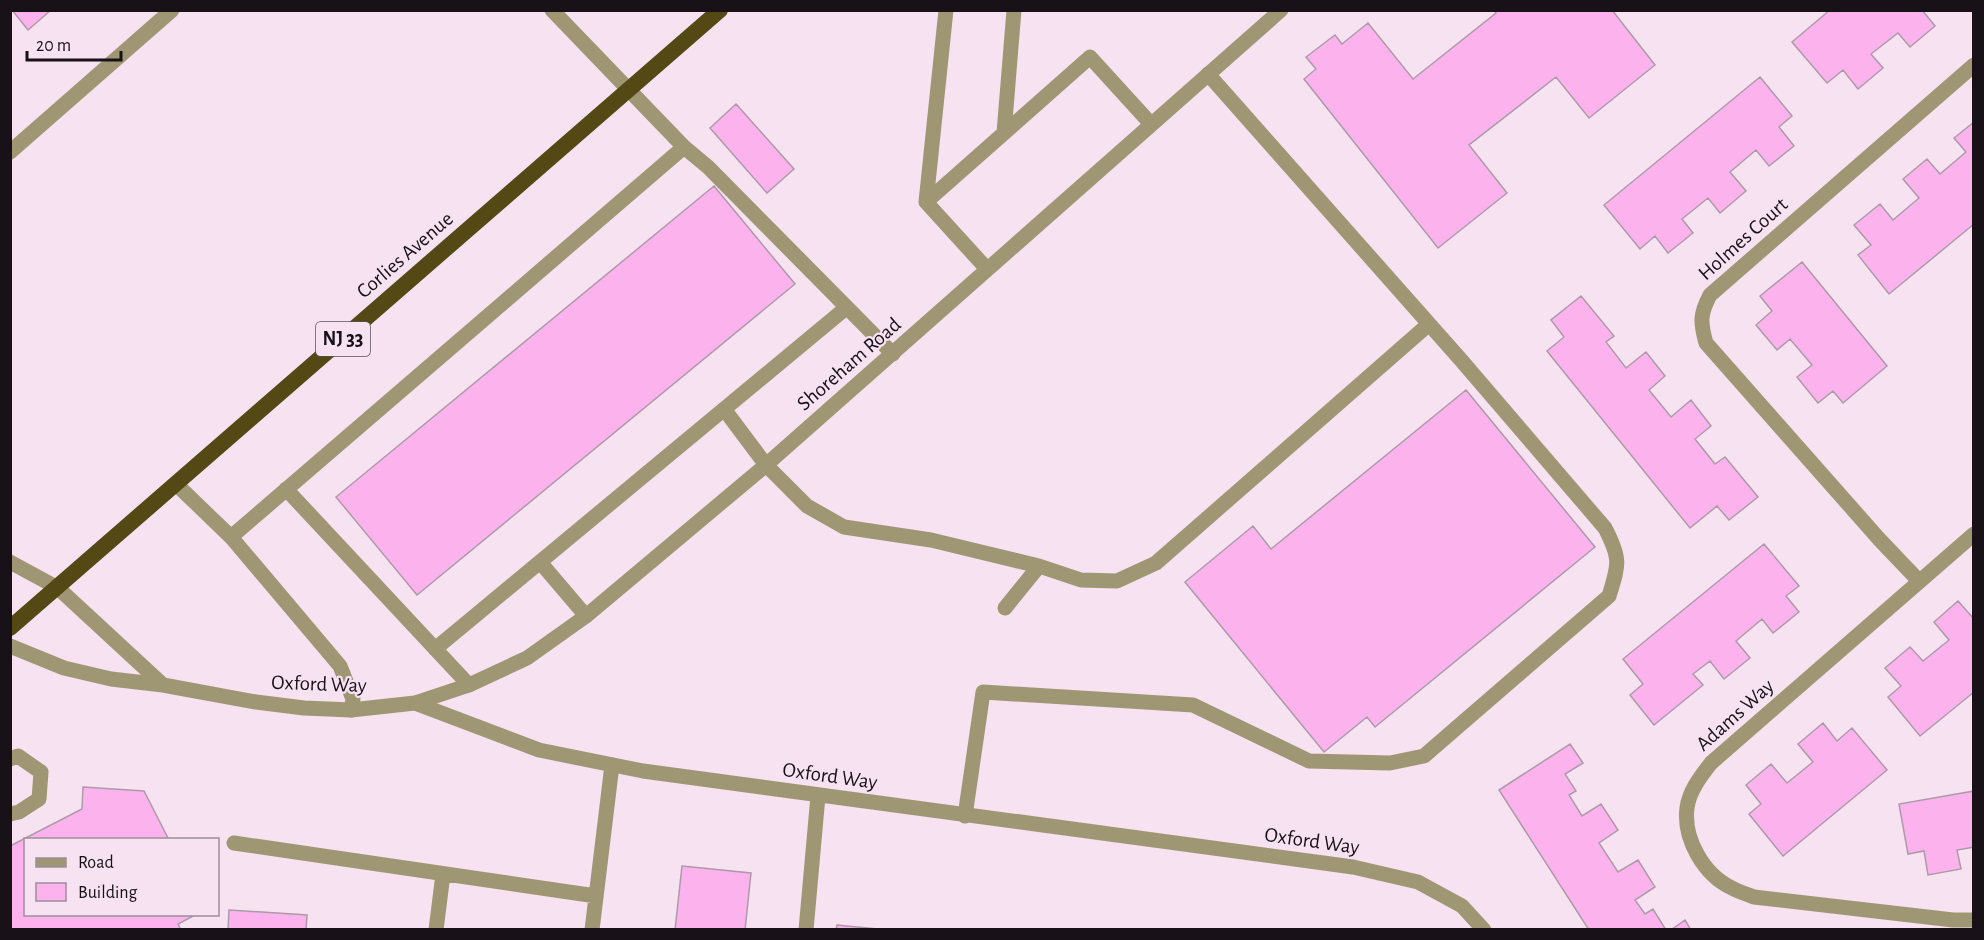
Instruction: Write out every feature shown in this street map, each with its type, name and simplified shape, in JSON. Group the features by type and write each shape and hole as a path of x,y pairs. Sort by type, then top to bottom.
{"highway":[{"name":"Corlies Avenue","path":"10,628 720,10"}],"street":[{"path":"10,152 172,10"},
{"path":"552,10 684,147 708,167 892,354"},
{"path":"946,10 926,202 987,269"},
{"path":"1004,133 1014,10"},
{"name":"Shoreham Road","path":"415,703 469,685 527,658 586,616 766,465 1281,10"},
{"path":"926,202 1090,57 1151,124"},
{"name":"Holmes Court","path":"1919,581 1706,343 1701,324 1703,308 1710,295 1974,65"},
{"path":"965,816 983,692 1192,705 1309,761 1390,763 1424,756 1608,596 1616,571 1616,550 1605,528 1208,74"},
{"path":"231,537 684,147"},
{"path":"435,649 846,308"},
{"path":"724,409 766,465 807,506 844,527 931,540 1039,566 1081,580 1117,581 1156,563 1429,324"},
{"path":"176,484 231,537 340,666 353,699 351,710"},
{"path":"286,489 469,685"},
{"name":"Adams Way","path":"1974,534 1711,763 1697,780 1687,806 1688,828 1697,855 1711,872 1731,888 1754,897 1953,920 1974,920"},
{"path":"540,561 586,616"},
{"path":"10,562 58,588 164,685"},
{"path":"1005,608 1039,566"},
{"name":"Oxford Way","path":"10,646 73,670 111,680 164,685 266,703 304,708 351,710 415,703 539,750 612,765 818,796 1353,867 1418,882 1462,906 1484,930"},
{"path":"10,759 18,756 41,772 39,799 19,812 10,814"},
{"path":"591,930 612,765"},
{"path":"806,930 818,796"},
{"path":"234,843 596,896"},
{"path":"436,930 443,874"}],"building":[{"path":"12,10 51,10 28,30"},
{"path":"1494,10 1612,10 1655,65 1589,118 1556,77 1469,145 1507,193 1438,248 1304,79 1316,69 1306,57 1335,35 1342,44 1368,23 1413,79 1496,13"},
{"path":"1830,10 1922,10 1935,26 1910,47 1898,33 1871,54 1883,68 1858,89 1843,70 1827,83 1792,42"},
{"path":"1760,77 1792,116 1779,127 1794,146 1769,166 1756,150 1730,172 1746,191 1720,213 1708,198 1682,219 1693,233 1668,253 1655,236 1640,249 1604,205"},
{"path":"736,104 794,169 767,193 710,128"},
{"path":"1974,122 1974,224 1889,294 1858,255 1871,245 1854,225 1880,204 1893,220 1919,198 1903,179 1927,159 1940,174 1966,152 1954,138"},
{"path":"714,186 795,284 417,595 336,497"},
{"path":"1802,262 1887,366 1843,403 1833,391 1818,403 1797,377 1812,365 1790,339 1777,350 1756,325 1772,311 1760,296"},
{"path":"1581,296 1614,336 1606,342 1626,368 1646,352 1665,376 1649,390 1671,417 1691,400 1711,426 1695,439 1715,464 1725,457 1758,497 1729,520 1717,506 1690,528 1547,351 1564,337 1551,320"},
{"path":"1466,390 1595,547 1375,727 1367,717 1324,752 1185,582 1253,526 1271,549"},
{"path":"1764,544 1799,586 1786,596 1799,612 1773,633 1762,619 1736,641 1750,658 1724,679 1710,661 1693,674 1703,685 1654,725 1630,695 1643,684 1623,659"},
{"path":"1958,601 1974,619 1974,692 1920,736 1888,697 1901,686 1885,668 1910,647 1923,661 1949,640 1934,622"},
{"path":"1823,723 1837,741 1852,728 1887,770 1783,856 1749,814 1761,804 1746,785 1771,764 1787,783 1813,762 1798,744"},
{"path":"1570,744 1583,763 1565,774 1576,791 1569,795 1582,816 1601,804 1618,830 1599,843 1618,872 1638,860 1655,887 1635,900 1645,914 1653,909 1666,930 1589,930 1499,790"},
{"path":"83,787 144,791 168,838 26,838 82,809"},
{"path":"1974,791 1974,847 1957,850 1961,869 1928,875 1924,851 1908,854 1899,804"},
{"path":"24,839 24,916 193,916 178,924 181,930 10,930 10,846"},
{"path":"682,866 751,873 745,930 675,930"},
{"path":"229,910 307,915 306,930 228,930"},
{"path":"1685,920 1691,930 1671,930"},
{"path":"837,925 888,930 836,930"}]}
